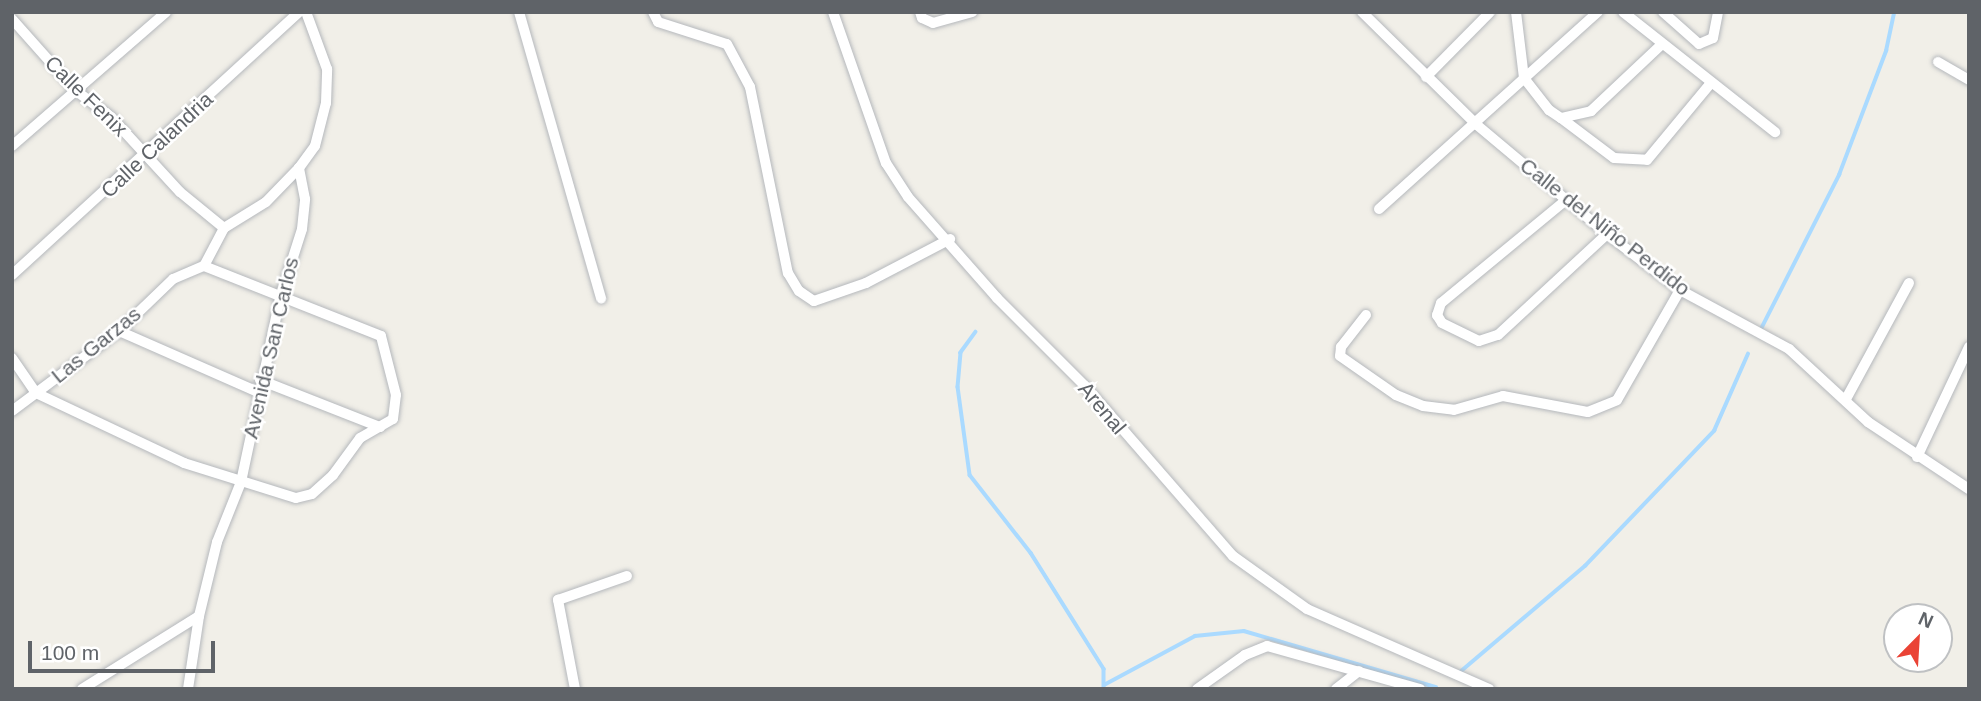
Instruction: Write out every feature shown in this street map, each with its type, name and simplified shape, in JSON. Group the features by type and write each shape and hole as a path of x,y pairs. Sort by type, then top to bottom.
{"street":[{"path":"12,19 20,12"},
{"path":"12,146 166,12"},
{"name":"Calle Calandria","path":"12,275 146,156 299,12"},
{"path":"12,358 36,393 184,463 296,498 312,494 333,475 360,438 393,419 398,404 381,336 204,266 224,228 266,202 299,168 319,135 329,82 318,36 306,12"},
{"path":"519,12 601,299"},
{"path":"653,12 658,22 727,44 733,54 750,87 788,273 799,291 814,301 866,283 950,239"},
{"name":"Arenal","path":"833,12 886,163 908,197 950,239 998,298 1085,386 1251,573 1307,609 1489,689"},
{"path":"920,12 933,23 972,12"},
{"path":"1426,77 1490,12"},
{"path":"1516,12 1524,78 1549,110 1614,158 1647,160 1711,83"},
{"path":"1379,209 1477,125 1524,78 1598,12"},
{"path":"1623,12 1661,45 1775,132"},
{"path":"1663,12 1699,44 1713,38 1718,12"},
{"name":"Calle del Niño Perdido","path":"1366,14 1426,77 1477,125 1607,234 1680,290 1789,349 1917,457 1969,489"},
{"name":"Calle Fenix","path":"12,19 75,90 111,117 180,192 224,228"},
{"path":"1561,118 1591,111 1661,45"},
{"path":"1938,62 1969,80"},
{"name":"Avenida San Carlos","path":"188,689 198,616 217,542 241,482 259,386 280,298 304,216 299,168"},
{"path":"1566,200 1441,303 1437,315 1442,323 1479,341 1498,335 1607,234"},
{"name":"Las Garzas","path":"12,411 119,331 173,279 204,266"},
{"path":"1846,399 1909,283"},
{"path":"1366,315 1341,346 1340,356 1396,396 1423,406 1454,411 1503,396 1588,412 1616,400 1680,290"},
{"path":"119,331 259,386 380,427"},
{"path":"1917,457 1969,347"},
{"path":"575,689 558,600 626,576"},
{"path":"82,689 198,616"},
{"path":"1197,689 1255,649 1277,647 1419,689"},
{"path":"1336,689 1359,671"}],"waterway":[{"path":"1761,329 1839,175 1886,51 1894,12"},
{"path":"976,332 961,353 958,387 970,475 1031,553 1104,669 1104,689"},
{"path":"1460,672 1585,566 1714,431 1748,354"},
{"path":"1104,685 1195,636 1244,631 1436,687"}]}
